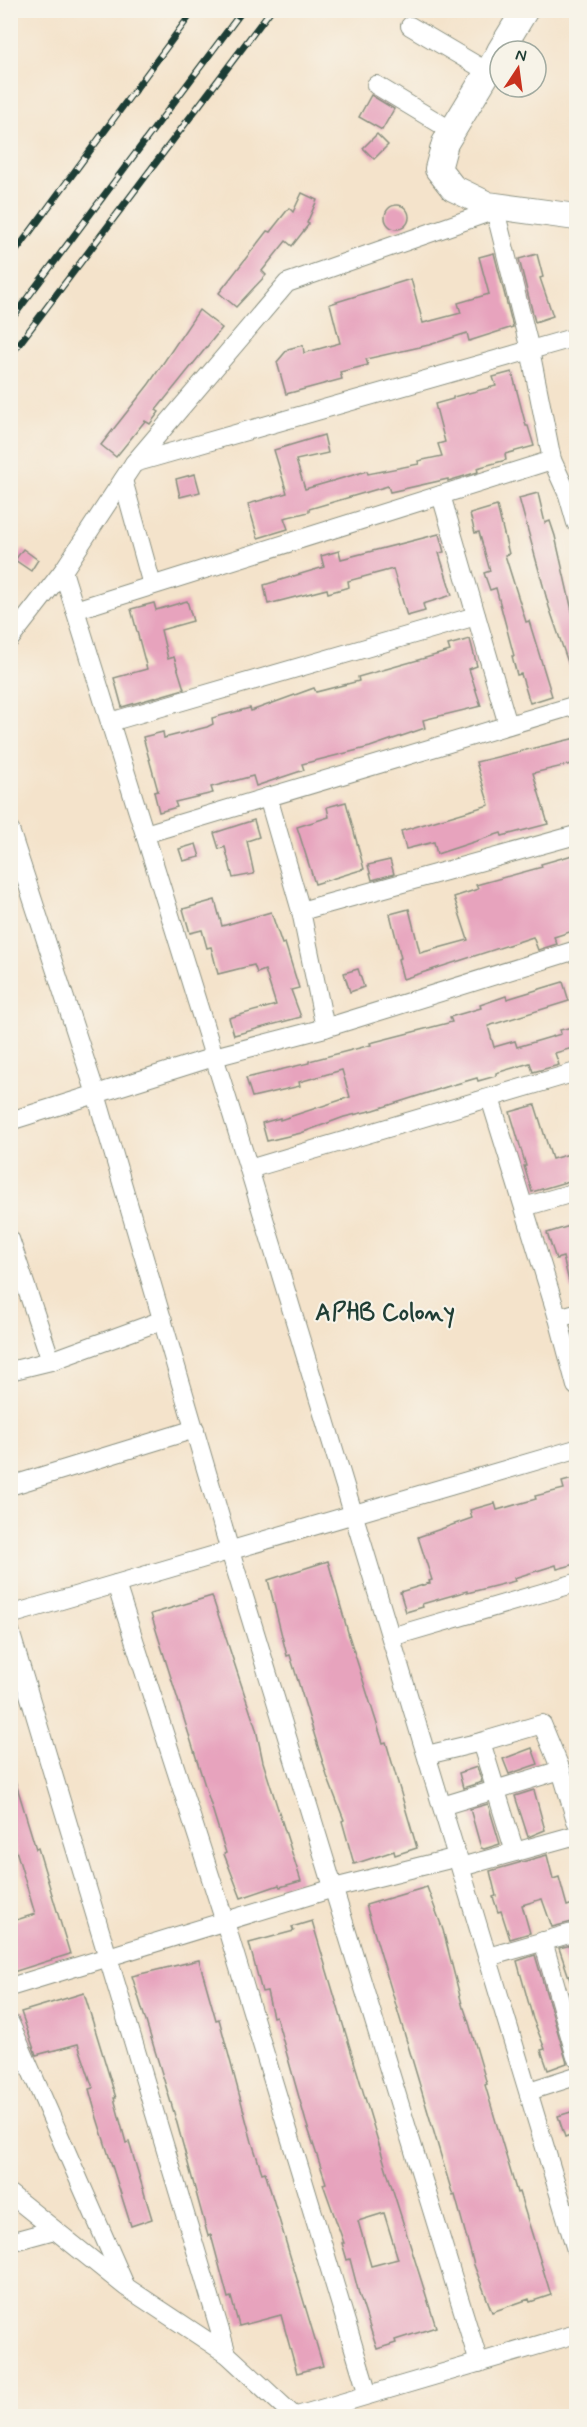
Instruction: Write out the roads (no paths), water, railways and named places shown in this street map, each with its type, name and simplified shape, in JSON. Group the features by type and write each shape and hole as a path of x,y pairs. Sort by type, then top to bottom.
{"street":[{"path":"507,39 522,11"},
{"path":"410,26 488,55"},
{"path":"488,71 445,143 438,169 453,188 488,205 576,217"},
{"path":"376,85 452,131"},
{"path":"499,208 552,460 568,495 576,523"},
{"path":"10,639 63,571 134,463 288,283 499,208"},
{"path":"134,463 576,337"},
{"path":"75,610 552,460"},
{"path":"123,480 152,585"},
{"path":"441,495 508,725"},
{"path":"63,571 249,1169 576,2250"},
{"path":"110,722 476,616"},
{"path":"145,834 576,705"},
{"path":"268,797 301,911 325,1028"},
{"path":"10,830 96,1094 230,1551 479,2363"},
{"path":"301,911 576,835"},
{"path":"10,1121 214,1057 325,1028 576,950"},
{"path":"249,1169 576,1072"},
{"path":"490,1098 558,1318 576,1386"},
{"path":"524,1207 576,1192"},
{"path":"10,1239 51,1361"},
{"path":"558,1318 576,1313"},
{"path":"10,1371 51,1361 163,1320"},
{"path":"10,1486 195,1429"},
{"path":"10,1615 576,1449"},
{"path":"391,1637 576,1583"},
{"path":"116,1584 225,1922 368,2395"},
{"path":"10,1631 227,2354"},
{"path":"427,1755 542,1724 561,1770 576,1821"},
{"path":"481,1742 515,1852"},
{"path":"442,1806 561,1770"},
{"path":"10,1988 334,1888 515,1852 576,1835"},
{"path":"488,1957 576,1932"},
{"path":"543,1941 576,2057"},
{"path":"10,2023 126,2287"},
{"path":"529,2091 576,2076"},
{"path":"10,2194 126,2287 227,2354 296,2416 576,2334"},
{"path":"10,2242 54,2230"}],"railway":[{"path":"10,259 194,10"},
{"path":"10,321 243,10"},
{"path":"10,356 271,10"}],"district":[{"name":"APHB Colony","path":"385,1312"}]}
